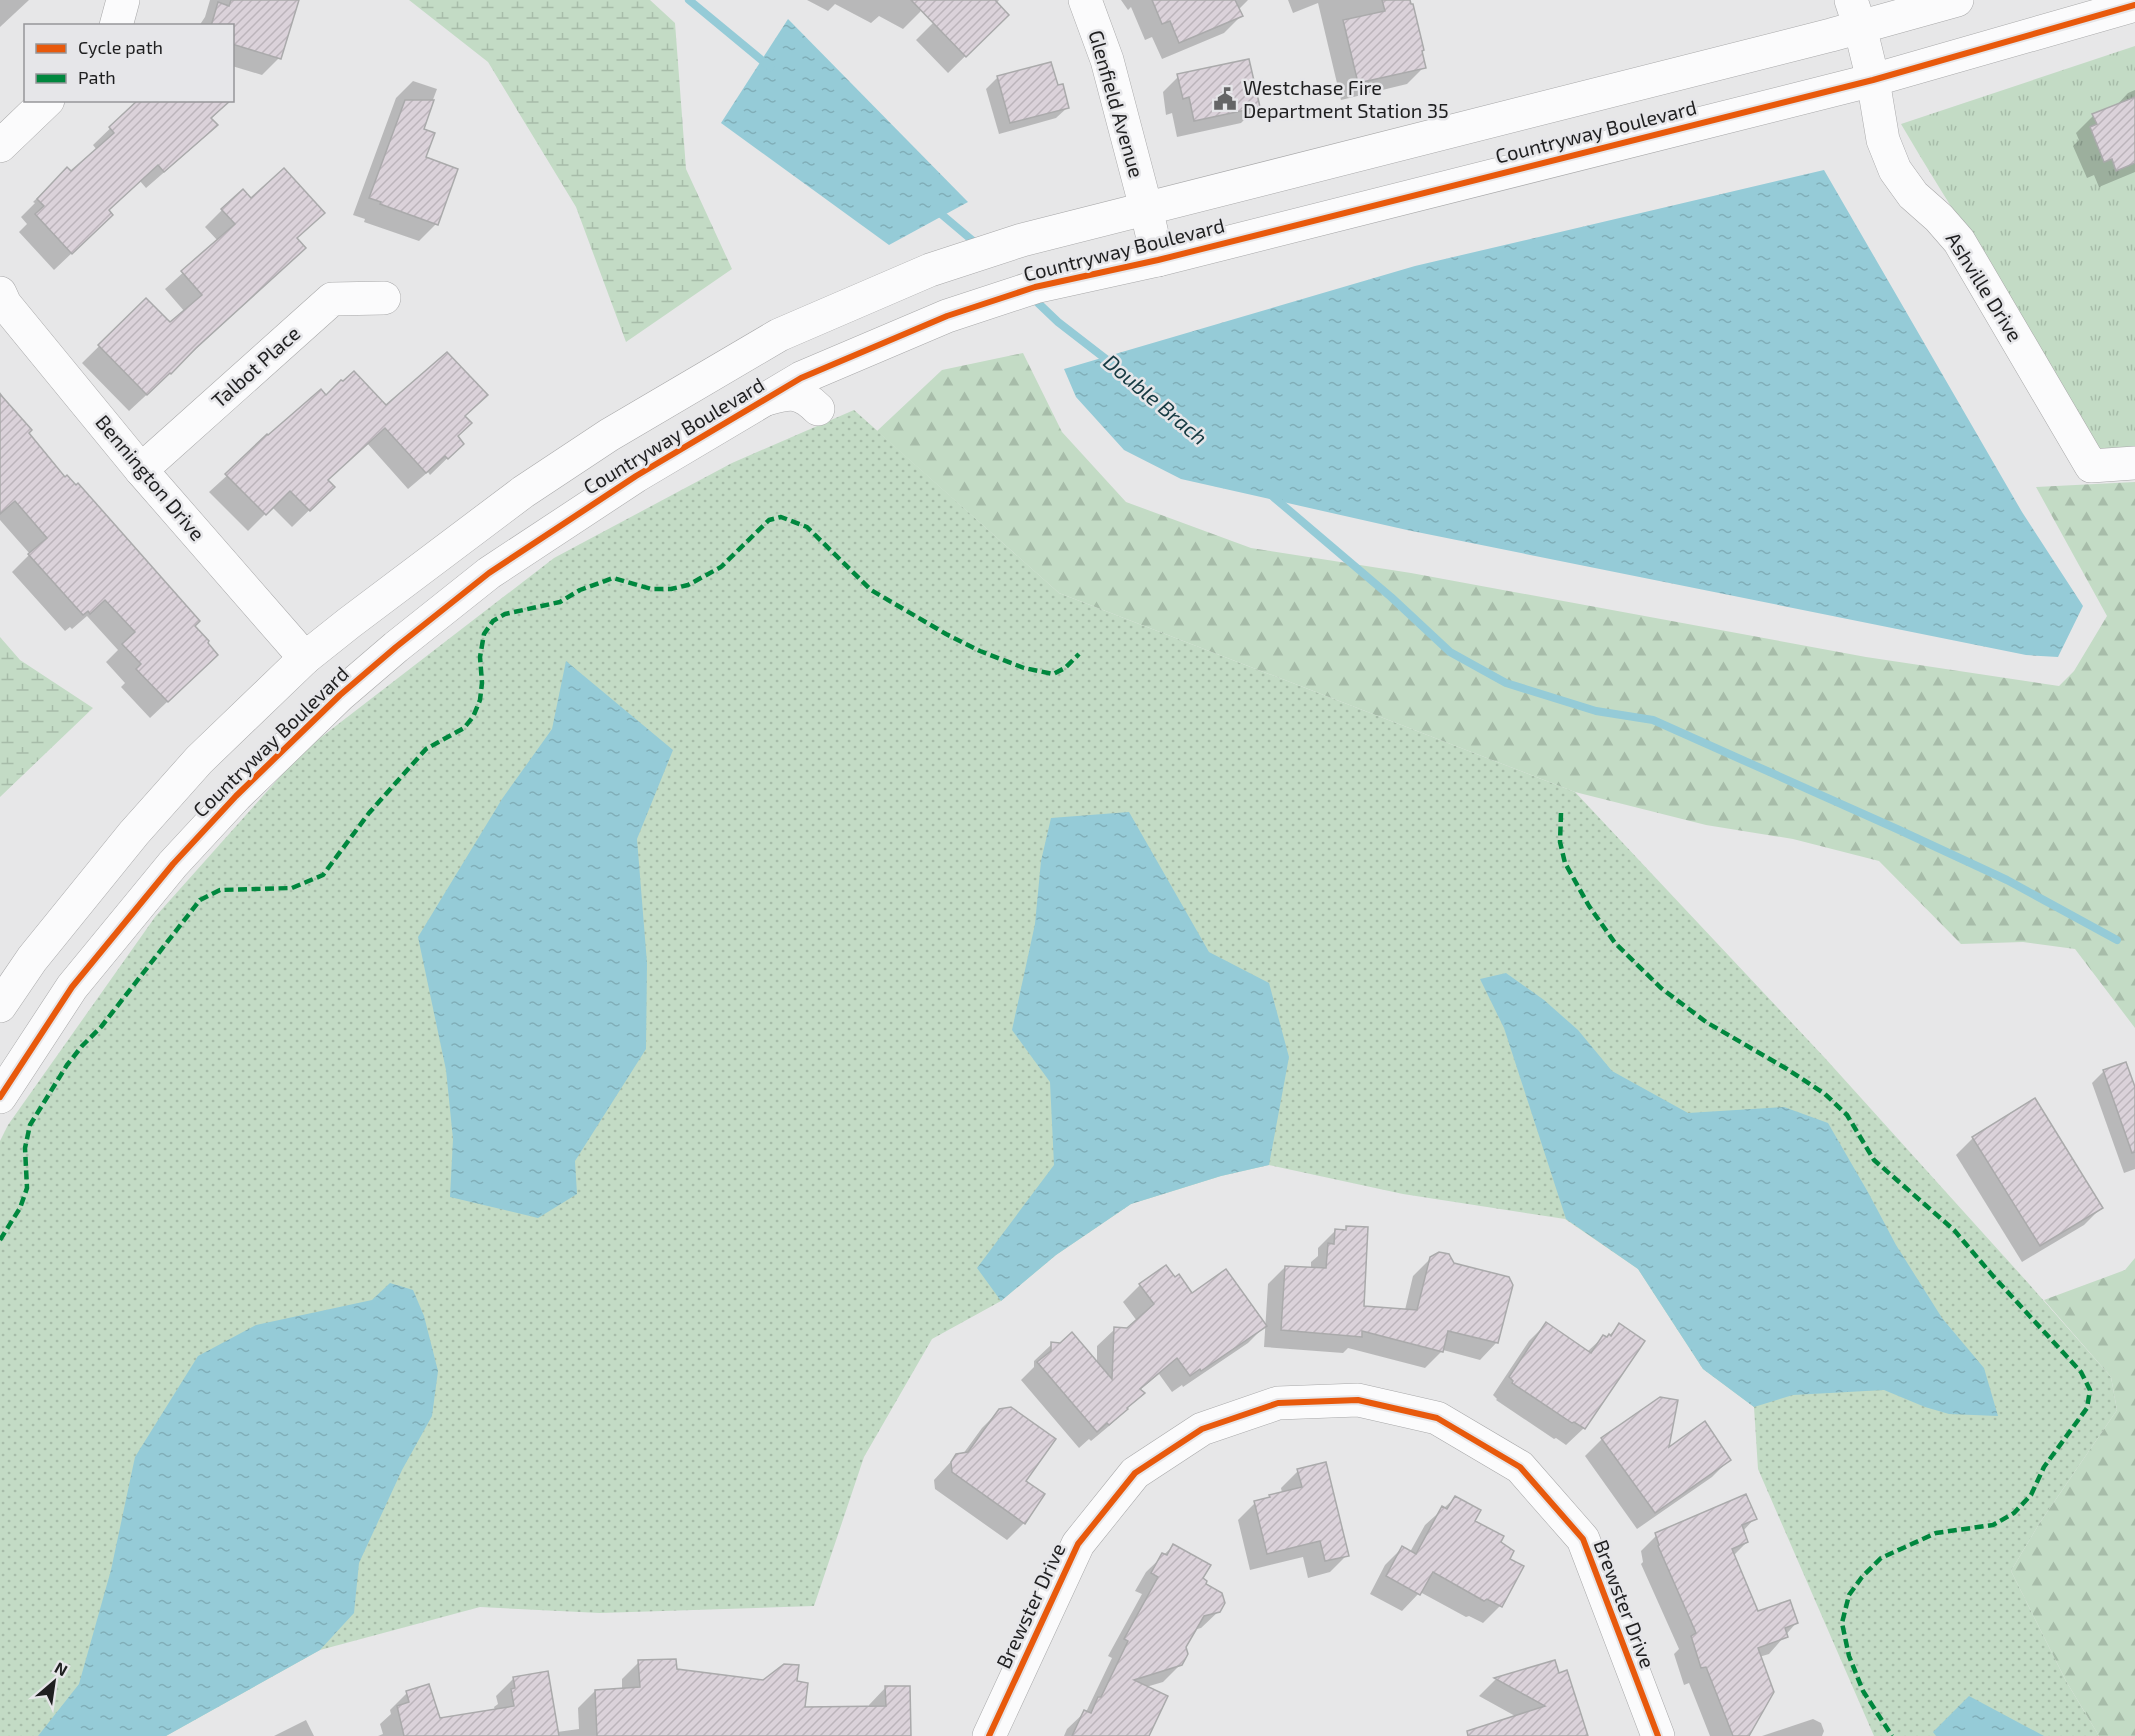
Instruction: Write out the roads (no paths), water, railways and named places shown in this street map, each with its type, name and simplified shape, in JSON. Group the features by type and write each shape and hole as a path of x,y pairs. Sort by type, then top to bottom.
{"street":[{"path":"117,24 123,0"},
{"name":"Glenfield Avenue","path":"1085,0 1107,60 1158,260"},
{"name":"Countryway Boulevard","path":"0,1006 32,959 134,833 199,760 305,658 523,492 609,435 779,335 930,270 1022,240 1856,14 1958,0"},
{"name":"Countryway Boulevard","path":"0,1097 72,987 173,864 236,796 340,695 489,573 636,476 801,378 947,316 1035,287 1158,260 1873,80 2135,5"},
{"name":"Ashville Drive","path":"1856,14 1873,80 1883,140 1894,170 1913,195 1939,218 1959,241 2091,466 2135,463"},
{"path":"0,146 46,102"},
{"name":"Bennington Drive","path":"0,293 5,304 141,470 340,695"},
{"name":"Talbot Place","path":"141,470 332,299 384,298"},
{"path":"767,399 784,394 796,394 808,399 818,409"},
{"name":"Brewster Drive","path":"989,1736 1077,1544 1135,1473 1202,1428 1278,1403 1358,1400 1437,1418 1520,1467 1583,1539 1658,1736"}],"water":[{"path":"788,19 968,202 889,245 721,123"},
{"path":"1824,170 2022,512 2083,606 2058,657 2026,655 1407,530 1181,479 1124,450 1076,397 1064,369 1415,266"},
{"path":"566,661 673,750 637,839 647,963 646,1049 575,1161 577,1194 538,1218 450,1197 453,1139 446,1070 418,937 502,799 552,729"},
{"path":"1129,812 1209,952 1269,983 1289,1057 1269,1165 1221,1176 1131,1204 1056,1255 1001,1301 977,1268 1054,1165 1050,1082 1012,1030 1035,924 1041,861 1051,818"},
{"path":"1506,973 1544,1000 1578,1030 1612,1071 1688,1113 1784,1107 1828,1123 1896,1245 1942,1318 1984,1368 1998,1416 1949,1414 1884,1390 1793,1395 1754,1407 1703,1369 1638,1269 1566,1219 1504,1028 1480,979"},
{"path":"390,1283 413,1290 424,1316 438,1371 432,1416 402,1470 359,1563 354,1613 320,1650 166,1736 38,1736 79,1684 111,1570 135,1457 198,1356 256,1325 372,1300"},
{"path":"1969,1696 2044,1736 1936,1736 1933,1732"}],"waterway":[{"path":"689,0 770,67"},
{"path":"934,208 979,246"},
{"name":"Double Brach","path":"1037,302 1058,322 1111,363"},
{"path":"1271,495 1391,597 1450,652 1506,683 1596,711 1653,720 2007,880 2117,940"}],"place":[{"name":"Westchase Fire Department Station 35","path":"1225,99"}]}
